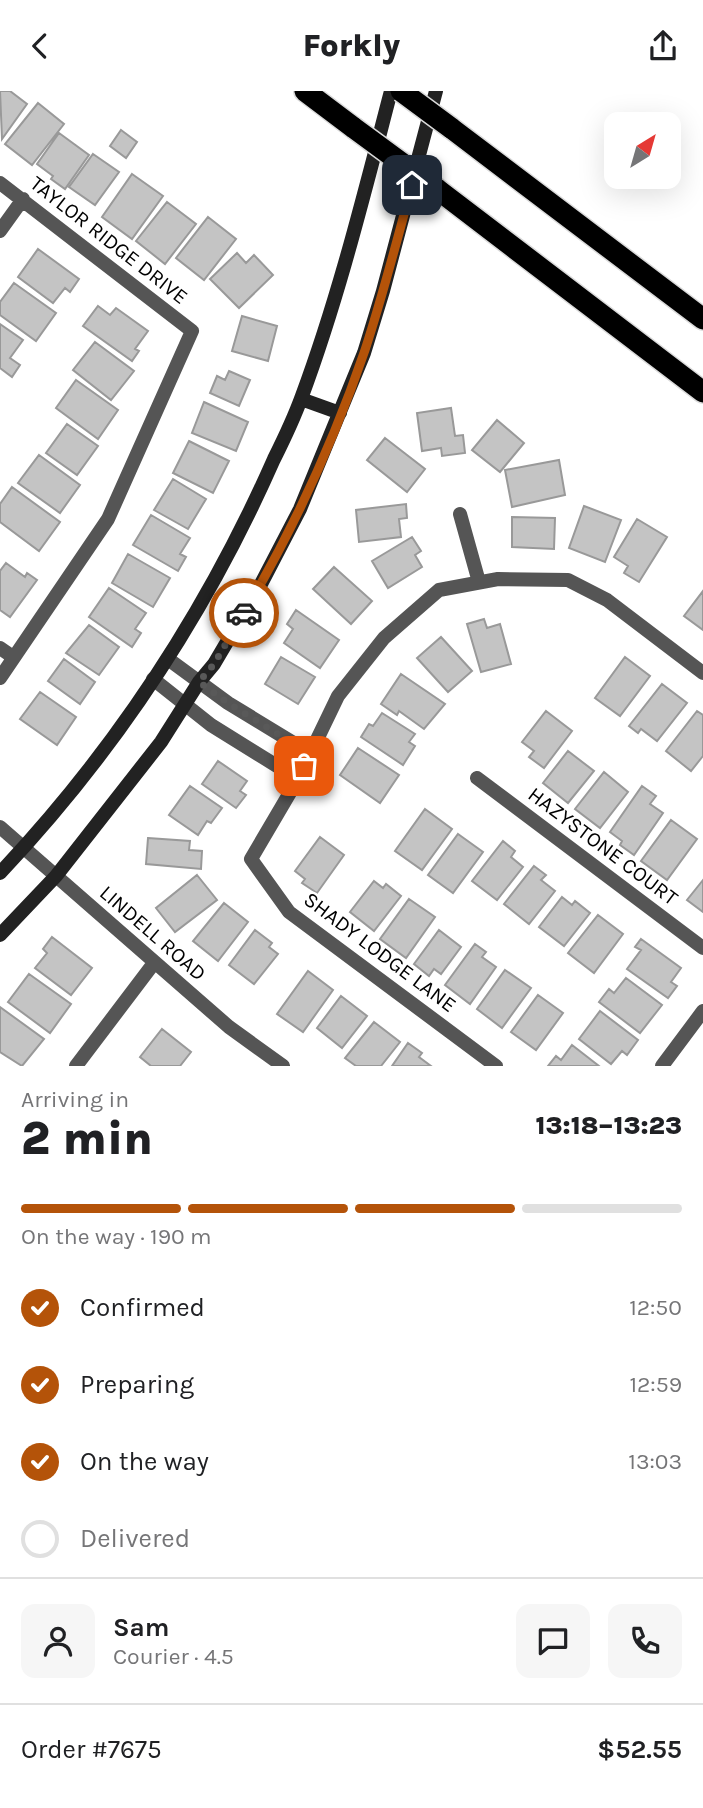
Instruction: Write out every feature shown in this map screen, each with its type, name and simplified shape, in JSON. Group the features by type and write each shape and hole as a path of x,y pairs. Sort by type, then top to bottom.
{"highway":[{"path":"305,91 703,392"},
{"path":"401,91 703,319"}],"main road":[{"path":"0,873 91,767 168,659 252,510 301,398 343,277 391,91"},
{"path":"0,935 56,876 161,742 199,682 214,664 260,586 300,509 364,353 436,91"},
{"path":"301,398 340,413"}],"street":[{"name":"TAYLOR RIDGE DRIVE","path":"0,183 192,331 108,519 13,657"},
{"path":"0,231 23,199"},
{"path":"460,515 479,582"},
{"path":"153,680 211,725 298,779 338,696 384,638 439,590 498,579 568,580 607,600 703,673"},
{"path":"0,648 13,657 0,678"},
{"path":"168,659 228,703 310,754"},
{"name":"HAZYSTONE COURT","path":"477,778 703,948"},
{"name":"SHADY LODGE LANE","path":"298,779 251,859 289,912 496,1066"},
{"name":"LINDELL ROAD","path":"0,827 229,1027 283,1066"},
{"path":"76,1066 154,963"},
{"path":"662,1066 703,1011"}],"building":[{"path":"0,91 10,91 27,104 2,139"},
{"path":"38,103 64,124 32,165 5,144"},
{"path":"121,130 137,142 126,158 110,146"},
{"path":"59,133 89,155 65,189 37,164"},
{"path":"93,154 119,172 95,205 69,187"},
{"path":"132,174 163,196 132,239 102,217"},
{"path":"167,202 196,224 165,264 136,241"},
{"path":"208,217 236,239 204,280 176,258"},
{"path":"38,249 79,279 70,292 65,288 53,303 18,277"},
{"path":"237,253 246,263 254,255 273,275 239,308 210,279"},
{"path":"14,283 56,313 36,341 0,315 0,302"},
{"path":"98,306 110,315 116,308 148,331 135,349 139,351 132,361 83,326"},
{"path":"242,316 277,326 268,361 232,351"},
{"path":"0,324 23,340 10,358 20,365 12,377 0,368"},
{"path":"95,342 134,371 111,400 73,370"},
{"path":"229,371 250,380 239,406 210,393 217,376 225,380"},
{"path":"76,380 118,410 98,439 56,408"},
{"path":"204,402 248,422 236,451 192,433"},
{"path":"451,408 455,436 463,435 465,453 442,456 441,448 422,451 417,413"},
{"path":"497,420 524,443 500,472 472,450"},
{"path":"67,424 98,446 77,475 46,453"},
{"path":"385,438 425,469 407,492 367,460"},
{"path":"189,441 229,461 213,493 173,473"},
{"path":"39,455 80,485 60,513 18,483"},
{"path":"559,460 565,495 512,507 505,470"},
{"path":"173,479 206,499 188,529 154,510"},
{"path":"12,487 60,522 39,551 0,522 0,504"},
{"path":"406,504 407,518 399,519 401,537 359,542 356,510"},
{"path":"584,506 621,520 605,562 569,548"},
{"path":"151,515 190,538 180,554 186,557 178,571 133,545"},
{"path":"512,517 555,518 554,549 512,547"},
{"path":"637,519 667,537 639,582 624,573 628,566 614,557"},
{"path":"412,537 421,551 415,555 422,567 388,588 372,561"},
{"path":"128,554 170,578 153,607 112,583"},
{"path":"6,563 25,577 27,573 37,580 10,617 0,610 0,571"},
{"path":"334,567 372,601 351,624 313,589"},
{"path":"109,588 146,613 135,629 141,633 132,647 89,617"},
{"path":"703,591 703,630 684,616"},
{"path":"296,610 339,640 320,668 284,643 293,629 287,624"},
{"path":"484,619 487,628 500,624 511,664 481,672 467,624"},
{"path":"89,625 119,647 99,675 66,653"},
{"path":"441,637 472,671 448,692 417,658"},
{"path":"281,657 315,677 298,704 265,684"},
{"path":"625,657 650,676 620,716 595,698"},
{"path":"64,659 95,682 80,704 48,681"},
{"path":"401,674 445,704 424,729 399,711 397,715 381,704"},
{"path":"662,684 687,703 657,741 641,729 638,733 629,726"},
{"path":"40,692 76,717 57,745 20,719"},
{"path":"546,711 572,731 544,768 529,757 534,751 522,742"},
{"path":"697,711 703,715 703,756 691,771 666,751"},
{"path":"382,713 415,734 409,742 415,746 403,765 361,737 369,724 373,726"},
{"path":"358,748 399,775 380,803 340,775"},
{"path":"568,751 594,771 568,803 543,783"},
{"path":"218,761 247,781 240,791 246,795 236,808 202,784"},
{"path":"604,772 628,792 600,828 575,809"},
{"path":"190,786 222,808 211,823 207,821 198,835 169,815"},
{"path":"642,786 656,796 650,804 663,813 634,855 620,845 622,841 610,832"},
{"path":"425,809 452,829 422,870 395,851"},
{"path":"671,820 697,839 667,880 641,861"},
{"path":"458,834 483,852 453,893 428,875"},
{"path":"320,837 344,855 317,893 302,883 305,879 295,871"},
{"path":"148,838 190,841 189,850 202,851 201,869 146,864"},
{"path":"503,841 515,851 511,857 523,867 497,900 472,881"},
{"path":"534,866 546,875 541,880 555,891 529,924 504,904"},
{"path":"197,875 217,900 175,932 156,908"},
{"path":"703,880 703,912 687,900"},
{"path":"374,881 383,888 386,884 401,896 374,931 350,912"},
{"path":"562,897 572,905 575,901 590,913 564,946 539,927"},
{"path":"409,899 435,917 406,958 380,939"},
{"path":"224,903 248,922 218,961 193,941"},
{"path":"598,915 623,934 594,973 568,953"},
{"path":"255,930 272,943 269,947 278,954 254,984 229,965"},
{"path":"439,930 461,947 441,974 434,969 429,976 414,964"},
{"path":"52,937 92,968 71,995 35,968 47,953 43,949"},
{"path":"641,939 681,968 671,982 677,986 668,998 627,969 641,950 635,947"},
{"path":"475,944 486,952 482,957 496,967 470,1004 445,985"},
{"path":"505,970 531,988 502,1028 477,1009"},
{"path":"308,971 333,990 303,1032 277,1014"},
{"path":"29,974 71,1004 50,1033 8,1002"},
{"path":"626,978 662,1005 640,1033 599,1002 609,989 614,993"},
{"path":"538,995 563,1013 536,1050 511,1032"},
{"path":"341,996 367,1016 342,1048 317,1028"},
{"path":"0,1007 44,1039 22,1066 0,1052"},
{"path":"600,1011 638,1040 627,1055 622,1051 611,1064 579,1039"},
{"path":"374,1022 400,1042 381,1066 356,1066 345,1058"},
{"path":"162,1029 191,1052 180,1066 151,1066 140,1057"},
{"path":"408,1043 422,1053 419,1057 431,1066 392,1066"},
{"path":"572,1045 599,1066 548,1066 556,1056 561,1060"}],"way so far":[{"path":"244,613 214,664 199,682 310,754 304,766"}],"route":[{"path":"244,613 300,509 364,353 412,185"}]}
